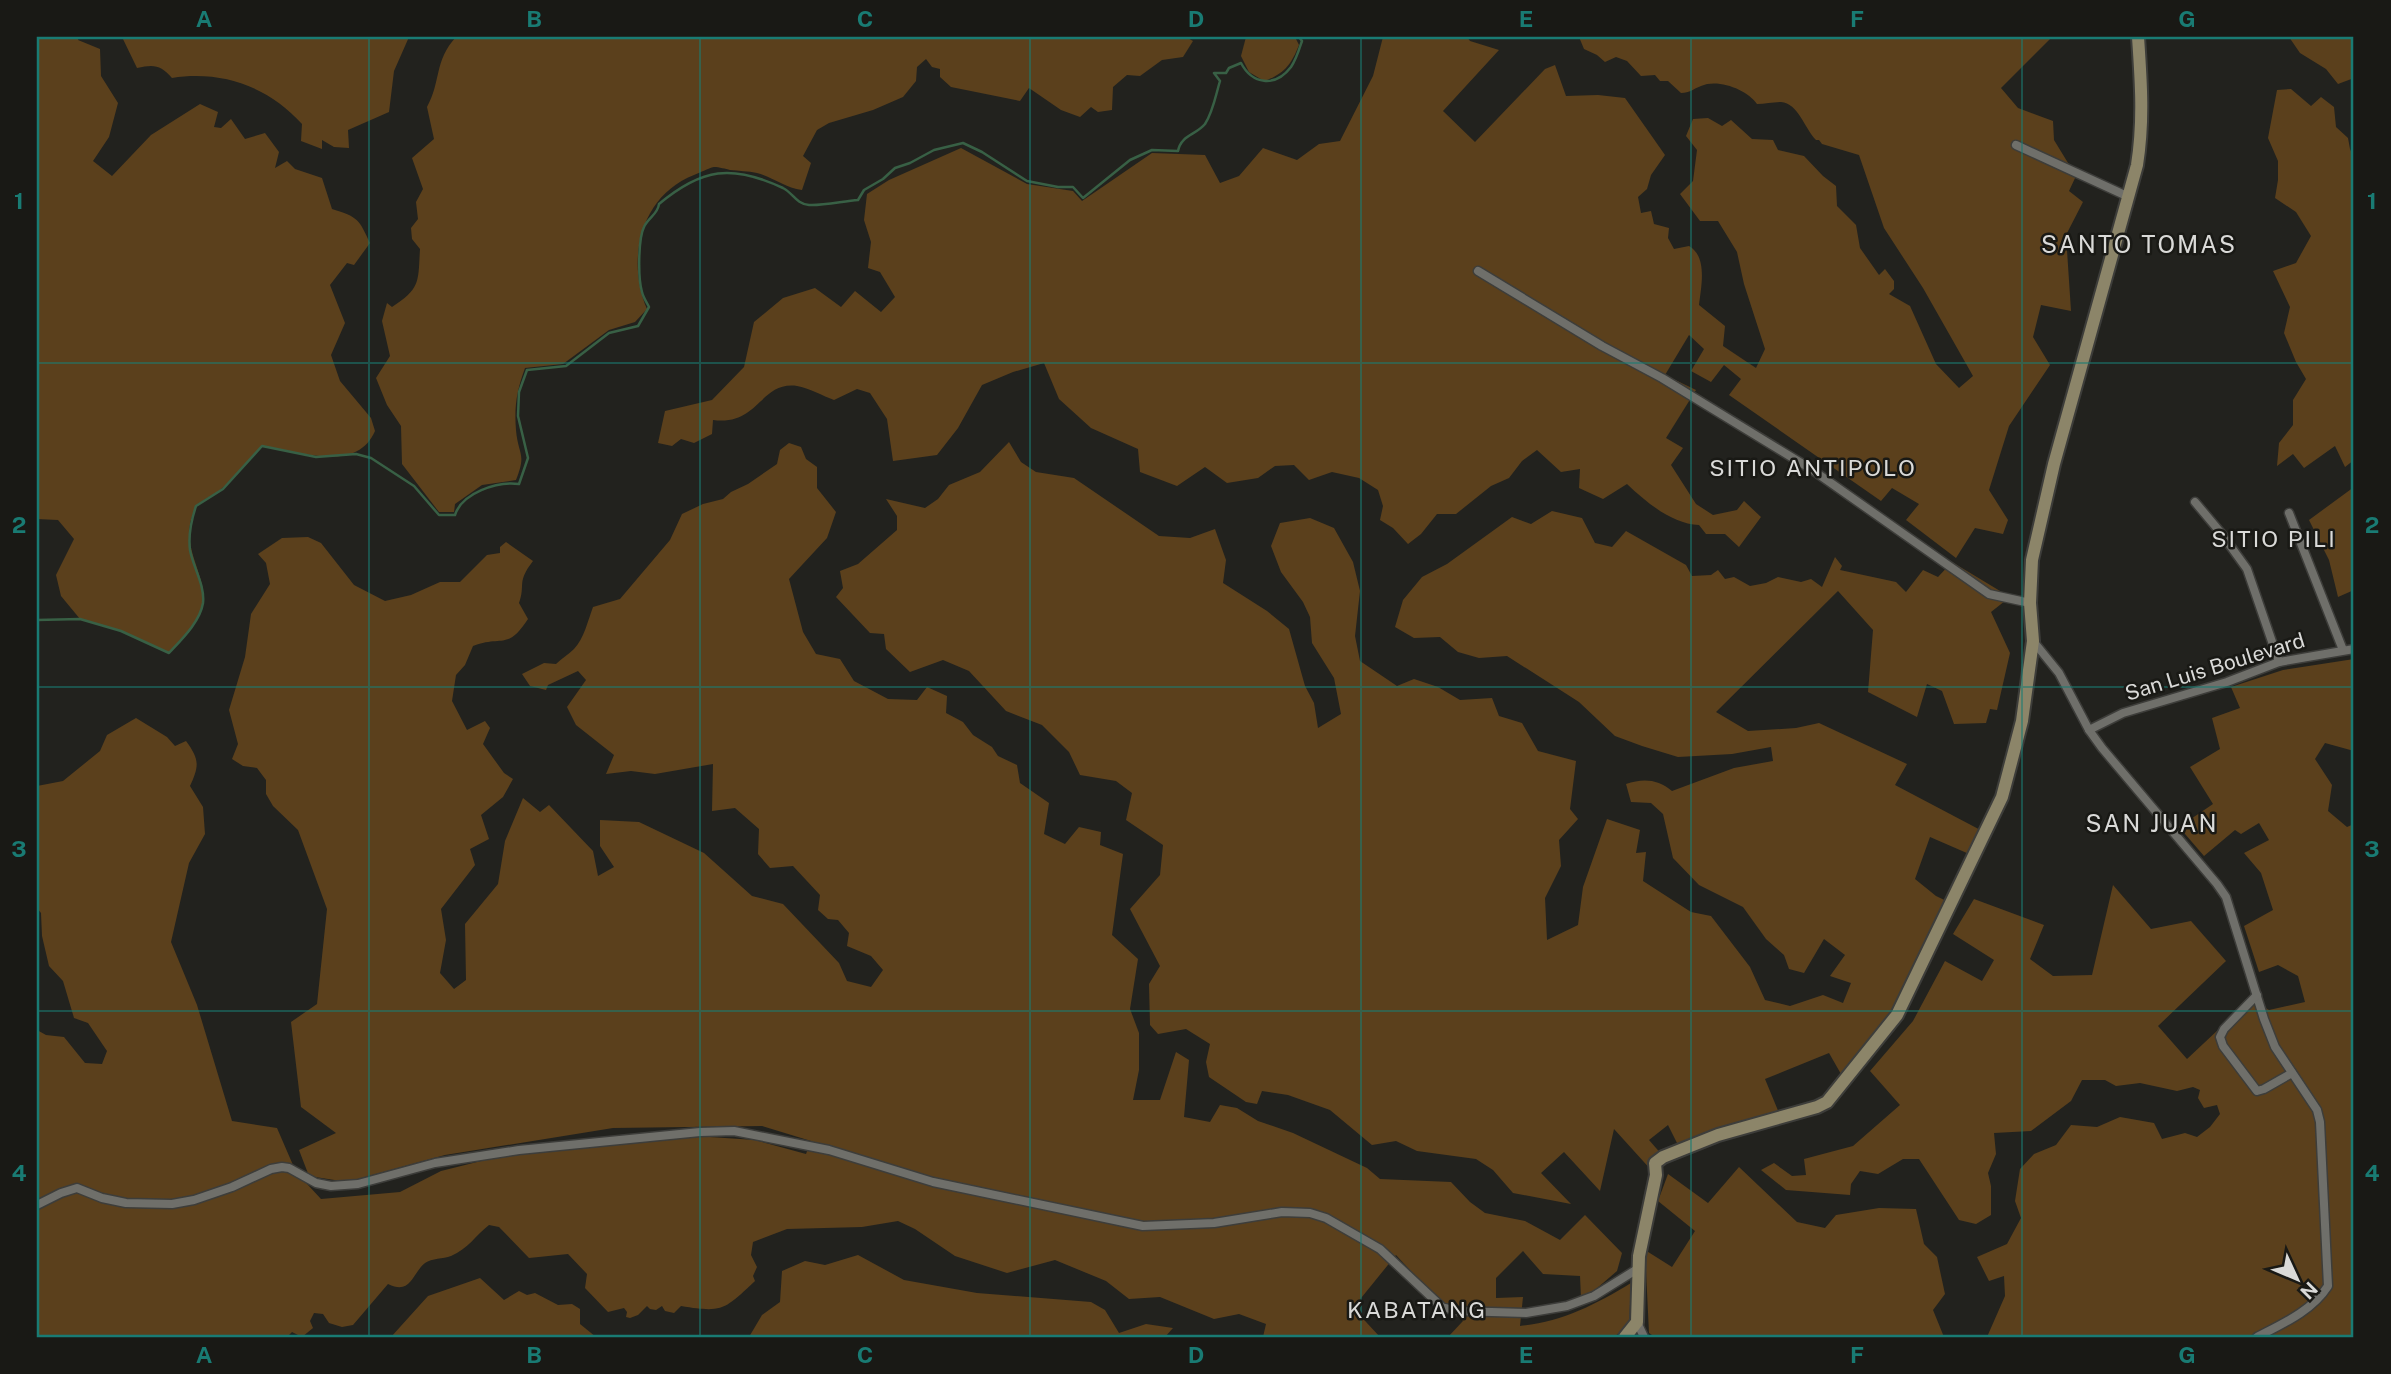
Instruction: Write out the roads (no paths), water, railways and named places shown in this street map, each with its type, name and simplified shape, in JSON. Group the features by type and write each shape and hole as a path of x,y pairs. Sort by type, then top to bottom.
{"street":[{"path":"1644,1337 1637,1322 1639,1268 1641,1241 1656,1175 1655,1163 1663,1157 1718,1135 1805,1111 1827,1102 1897,1015 2002,797 2022,721 2034,641 2030,603 2032,560 2054,464 2129,197 2138,155 2143,119 2138,37"},
{"path":"2016,145 2129,197"},
{"path":"1478,271 1602,346 1685,391 1811,469 1989,594 2030,603"},
{"path":"2195,502 2240,556 2247,569 2279,662"},
{"path":"2289,513 2343,650"},
{"path":"2034,641 2059,673 2102,748 2226,897 2275,1047 2284,1064 2314,1103 2320,1122 2328,1286 2318,1299 2290,1320 2257,1337"},
{"name":"San Luis Boulevard","path":"2090,730 2123,713 2227,682 2279,662 2354,649"},
{"path":"2257,995 2224,1029 2220,1037 2223,1046 2257,1090 2264,1089 2292,1073"},
{"path":"37,1205 77,1188 102,1198 126,1203 173,1204 194,1200 282,1167 289,1168 316,1184 358,1184 435,1163 519,1150 734,1131 829,1150 933,1182 1143,1227 1214,1223 1282,1212 1310,1213 1326,1218 1380,1249 1442,1307 1457,1311 1526,1313 1567,1306 1594,1296 1639,1268"},
{"path":"1625,1337 1637,1322"}],"waterway":[{"path":"37,620 80,619 121,631 169,653 194,624 203,603 189,544 196,506 223,489 262,446 316,457 356,454 371,458 414,486 439,515 455,515 465,500 481,490 501,484 519,484 528,458 518,416 519,392 527,370 566,366 609,333 638,326 649,307 640,278 640,249 644,227 657,211 659,204 689,183 704,177 733,173 765,180 809,205 858,200 864,190 895,168 934,150 963,143 1027,181 1073,187 1083,198 1130,160 1152,150 1178,151 1185,138 1201,128 1208,119 1220,81 1214,73 1226,73 1229,68 1241,63 1257,79 1264,81 1278,78 1291,67 1302,41 1299,37"}],"district":[{"name":"SANTO TOMAS","path":"2139,245"},
{"name":"SITIO ANTIPOLO","path":"1813,468"},
{"name":"SITIO PILI","path":"2274,539"},
{"name":"SAN JUAN","path":"2152,824"},
{"name":"KABATANG","path":"1417,1310"}]}
